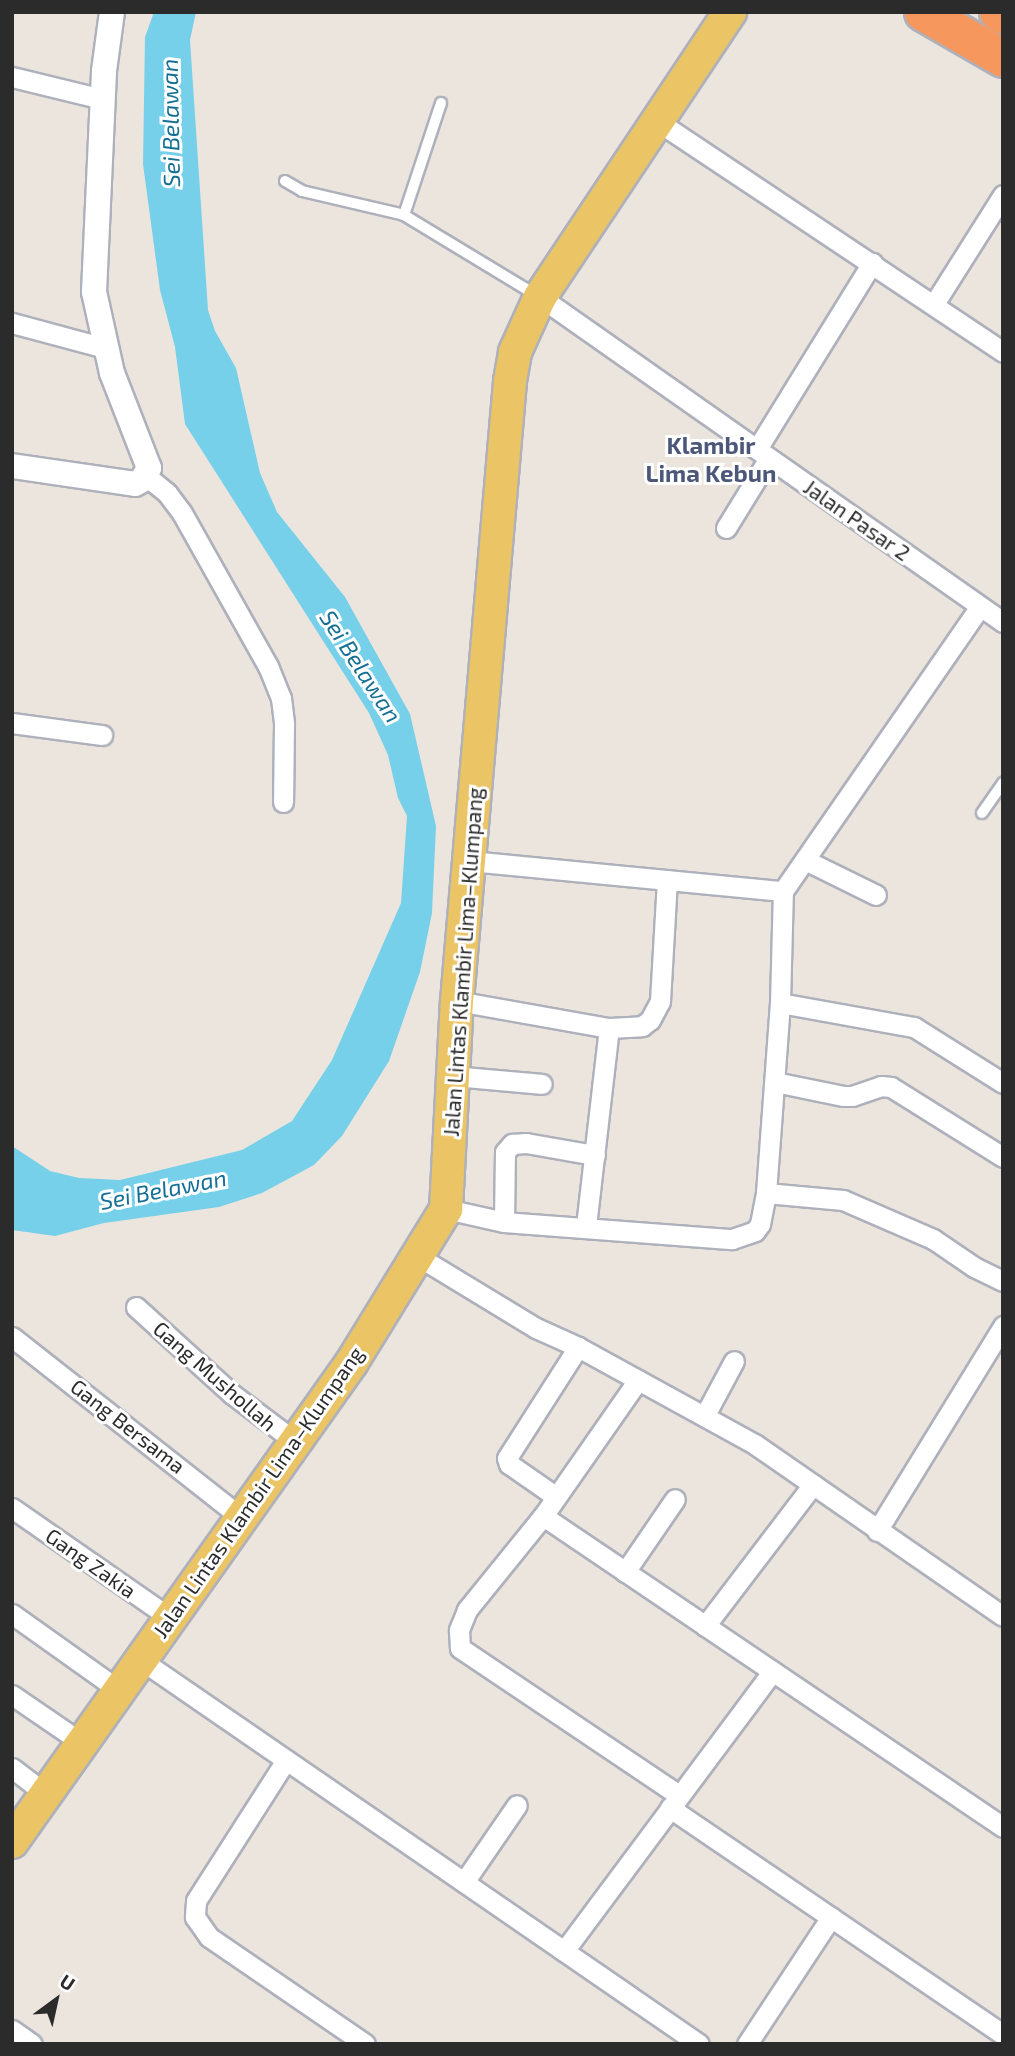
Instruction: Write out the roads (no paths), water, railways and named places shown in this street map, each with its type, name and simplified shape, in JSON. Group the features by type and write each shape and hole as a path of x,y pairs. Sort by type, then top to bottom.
{"highway":[{"path":"923,12 1003,58"},
{"path":"998,12 1003,15"}],"main road":[{"name":"Jalan Lintas Klambir Lima–Klumpang","path":"14,1835 296,1442 419,1257 446,1209 457,1001 510,381 515,352 540,297 730,12"}],"street":[{"path":"12,466 135,484 146,476 149,468 105,348 94,292 102,99 112,12"},
{"path":"12,76 102,99"},
{"path":"657,121 1003,352"},
{"path":"934,304 1003,195"},
{"path":"726,528 763,454 872,263"},
{"name":"Jalan Pasar 2","path":"540,297 1003,622"},
{"path":"12,323 105,348"},
{"path":"146,476 167,493 183,513 268,666 281,698 284,724 283,802"},
{"path":"446,1209 505,1222 732,1238 755,1231 760,1224 766,1193 780,1003 783,891 981,607"},
{"path":"12,723 102,735"},
{"path":"805,860 876,895"},
{"path":"470,861 783,891"},
{"path":"457,1001 608,1028 642,1026 660,1001 667,880"},
{"path":"780,1003 914,1027 1003,1083"},
{"path":"586,1226 608,1028"},
{"path":"453,1076 542,1084"},
{"path":"775,1082 843,1096 852,1096 881,1086 891,1087 1003,1157"},
{"path":"505,1222 505,1152 512,1144 526,1143 595,1155"},
{"path":"766,1193 843,1200 933,1239 974,1267 1003,1281"},
{"path":"419,1257 536,1328 578,1347 705,1415 813,1484 1003,1616"},
{"name":"Gang Mushollah","path":"136,1307 232,1394 296,1442"},
{"path":"877,1531 1003,1326"},
{"name":"Gang Bersama","path":"14,1342 241,1517"},
{"path":"555,1496 509,1464 507,1458 578,1347"},
{"path":"705,1415 734,1361"},
{"path":"638,1381 543,1516 467,1610 459,1630 460,1648 675,1801 831,1917 1003,2034"},
{"path":"705,1626 813,1484"},
{"path":"625,1572 675,1499"},
{"name":"Gang Zakia","path":"12,1508 169,1617"},
{"path":"543,1516 1003,1827"},
{"path":"12,1614 119,1690"},
{"path":"141,1660 699,2044"},
{"path":"564,1951 773,1671"},
{"path":"12,1695 82,1743"},
{"path":"286,1760 196,1901 195,1917 209,1937 365,2044"},
{"path":"12,1768 46,1794"},
{"path":"464,1882 517,1804"},
{"path":"747,2044 831,1917"},
{"path":"12,2031 32,2044"}],"lane":[{"path":"404,215 440,103"},
{"path":"285,181 302,191 404,215 540,297"},
{"path":"982,813 1003,783"}],"water":[{"name":"Sei Belawan","path":"154,12 196,12 190,40 208,310 215,331 236,368 260,473 277,512 345,597 410,714 436,826 432,913 420,972 389,1061 342,1136 314,1165 262,1193 219,1207 104,1223 55,1236 12,1230 12,1146 50,1171 79,1178 120,1180 242,1150 292,1121 332,1060 401,903 407,816 398,798 388,755 369,713 185,424 175,347 160,290 143,164 145,37"}],"district":[{"name":"Klambir Lima Kebun","path":"711,459"}]}
